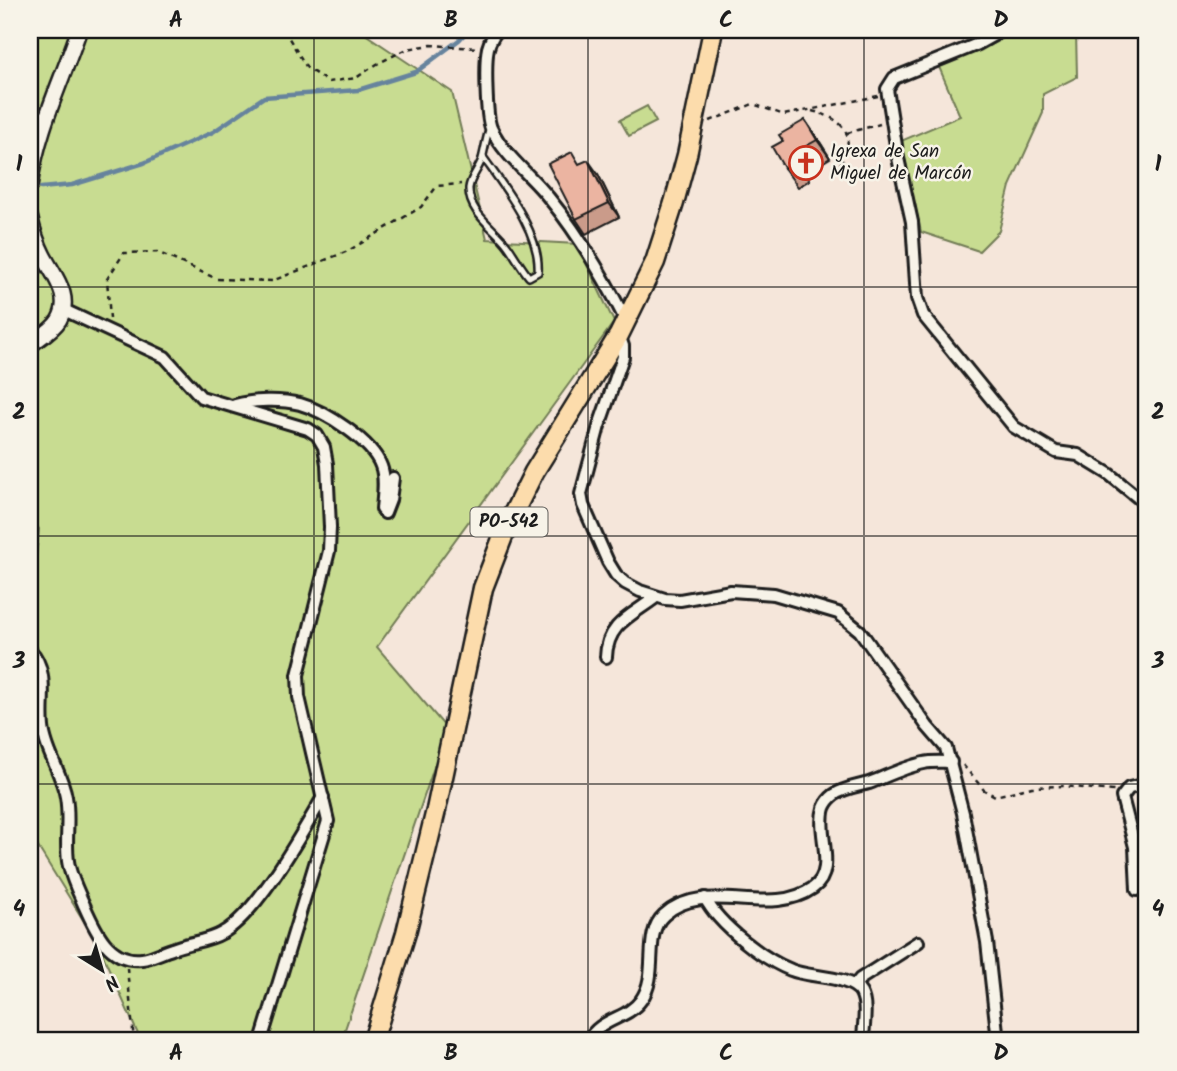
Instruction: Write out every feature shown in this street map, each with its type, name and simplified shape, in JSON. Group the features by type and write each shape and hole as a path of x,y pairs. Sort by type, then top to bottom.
{"main road":[{"name":"PO-542","path":"373,1041 415,896 436,810 483,588 507,526 534,472 623,328 655,262 674,204 713,30"}],"street":[{"path":"30,184 35,138 79,30"},
{"path":"498,30 488,50 487,115 490,127 506,151 573,228 604,277 623,328 623,357 599,426 581,494 596,536 616,575 625,583 656,597 680,600 731,591 774,594 838,613 859,631 927,726 946,748 951,762 987,942 998,1041"},
{"path":"1003,30 978,44 894,78 887,89 912,222 917,298 923,315 1014,427 1056,452 1078,455 1109,474 1147,505"},
{"path":"30,218 44,257 62,288 64,310 58,322 30,345"},
{"path":"64,310 165,357 201,397 308,429 317,435 324,447 327,464 329,551 298,675 299,697 328,821 261,1041"},
{"path":"233,406 256,402 298,403 329,418 360,438 373,451 382,467 382,509 386,513 393,478"},
{"path":"606,657 608,638 617,626 656,597"},
{"path":"30,650 35,655 42,676 45,739 66,794 71,874 95,930 106,946 126,958 142,959 178,946 206,940 230,928 250,909 286,859 323,797"},
{"path":"588,1041 596,1028 629,1011 640,1002 652,973 653,934 664,915 674,908 705,898 749,902 780,900 813,888 825,872 822,823 824,808 835,794 926,762 951,762"},
{"path":"1137,890 1135,847 1122,797 1137,785 1147,784"},
{"path":"705,898 712,911 772,962 794,972 855,985 862,994 863,1041"},
{"path":"855,985 860,979 918,942"}],"lane":[{"path":"483,156 514,202 525,224 539,263 538,272 533,276 529,277 507,245 473,207 470,183 483,156 490,127"}],"path":[{"path":"284,30 307,68 328,82 356,78 377,64 407,50 431,45 488,50"},
{"path":"704,123 753,104 784,116 888,94"},
{"path":"809,110 826,114 844,127 848,148 838,168"},
{"path":"847,133 892,120"},
{"path":"111,332 107,279 124,253 157,251 217,279 272,281 348,251 421,207 437,186 470,183"},
{"path":"946,748 984,790 995,796 1032,787 1063,786 1125,792"},
{"path":"126,958 134,1041"}],"green space":[{"path":"30,30 359,30 452,92 487,239 577,244 614,322 377,647 447,729 341,1041 141,1041 98,944 30,834 30,611 39,529 30,517"},
{"path":"1018,30 1079,30 1076,32 1077,77 1043,94 1043,113 1010,186 999,231 979,251 921,232 901,141 960,116 939,67"},
{"path":"647,106 656,122 629,136 620,120"}],"building":[{"path":"805,120 817,140 801,149 803,153 795,158 797,161 784,168 772,147 783,141 779,135"},
{"path":"572,152 579,164 588,160 609,203 576,219 548,164"}],"waterway":[{"path":"41,188 72,185 144,163 213,132 264,97 358,90 416,72 459,40 468,30"}],"place":[{"name":"Igrexa de San Miguel de Marcón","path":"806,163"}]}
